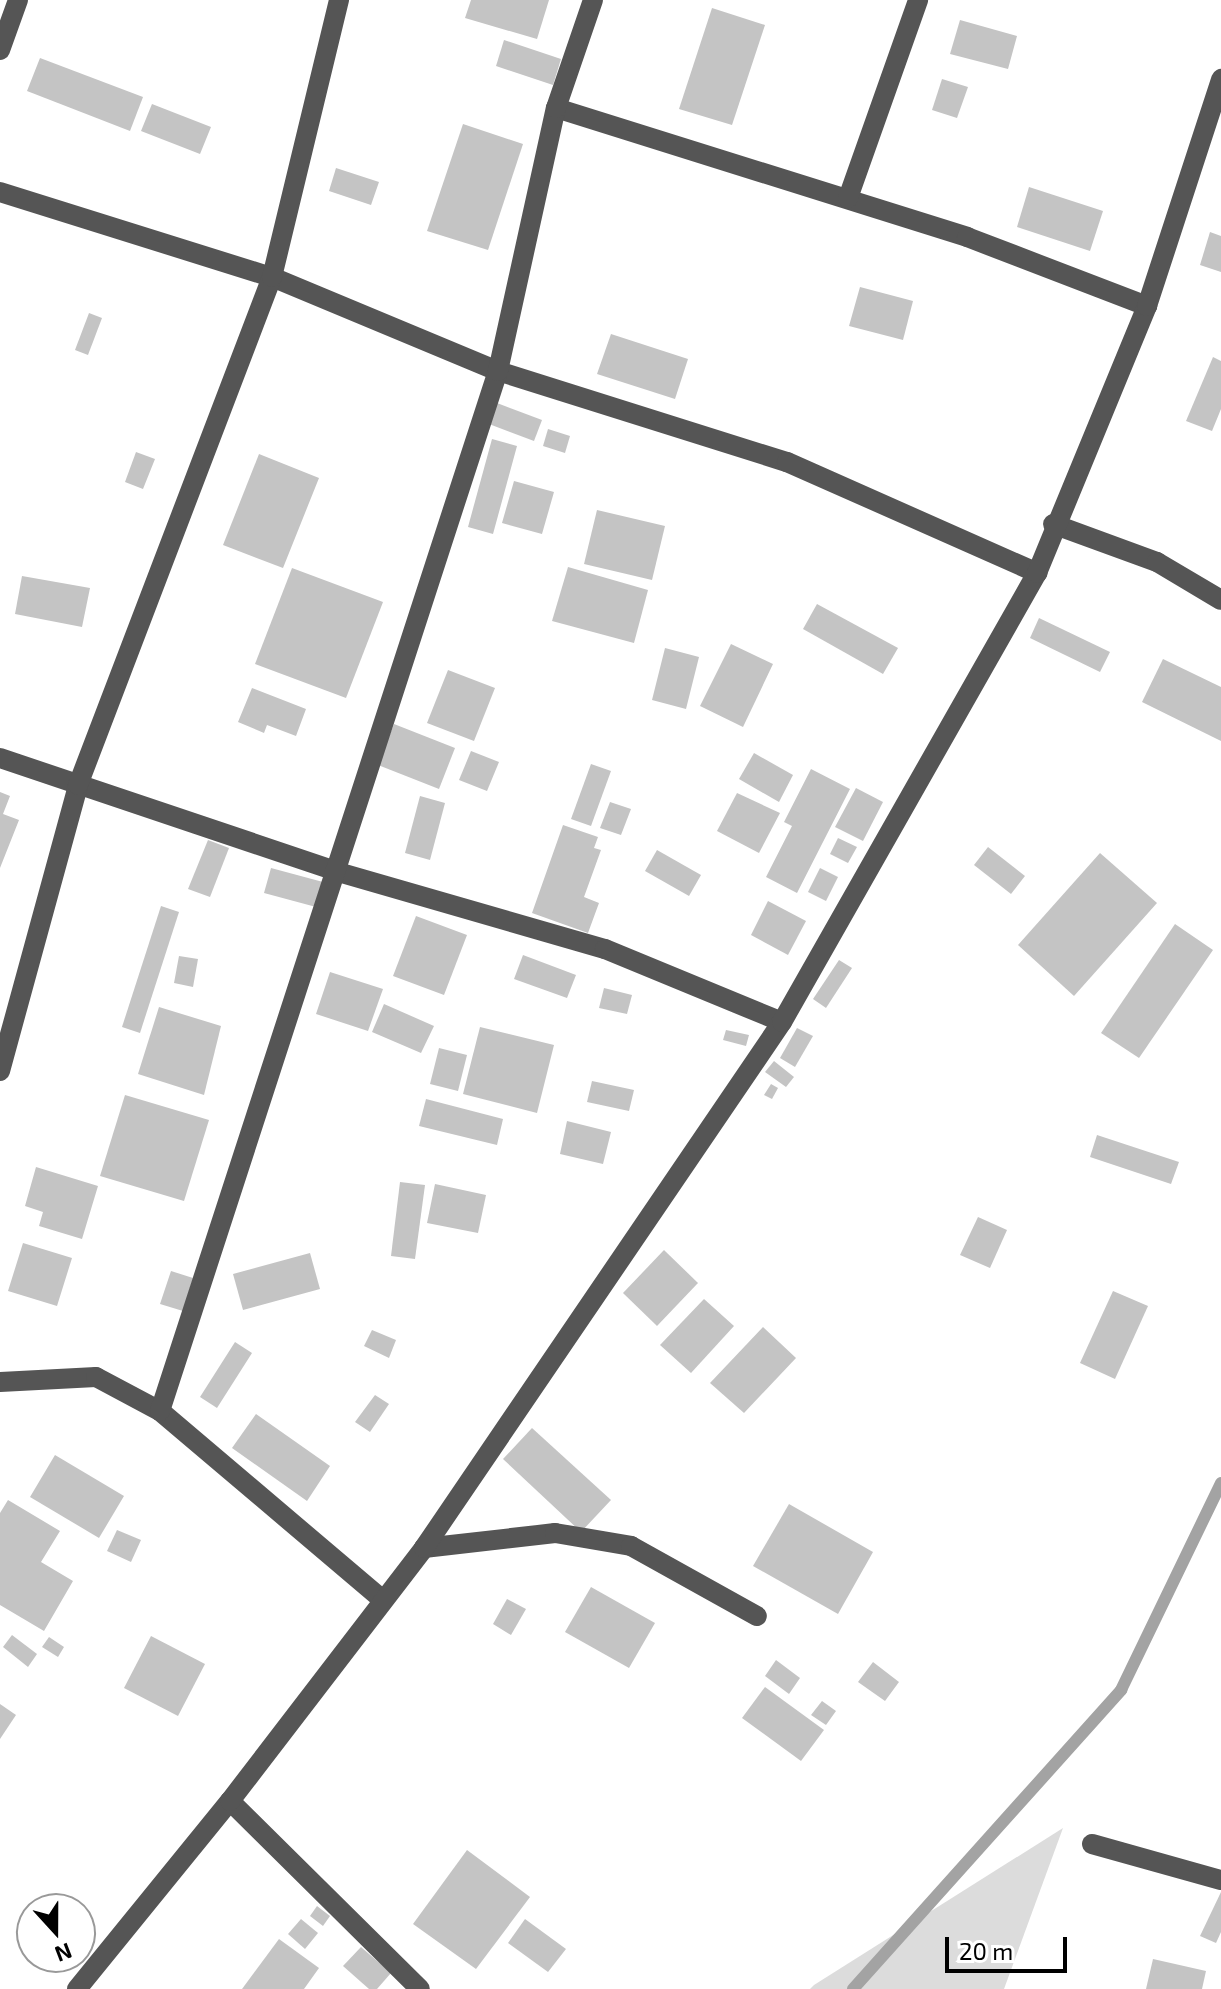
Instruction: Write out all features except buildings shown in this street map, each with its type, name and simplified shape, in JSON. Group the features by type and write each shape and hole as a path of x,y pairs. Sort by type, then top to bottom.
{"street":[{"path":"0,50 18,0"},
{"path":"0,1071 78,785 272,277 339,0"},
{"path":"160,1411 338,872 498,371 556,108 593,0"},
{"path":"848,198 918,0"},
{"path":"77,1989 230,1801 424,1548 782,1022 1037,573 1053,524 1147,306 1221,79"},
{"path":"556,108 967,237 1147,306"},
{"path":"0,192 272,277 498,371 787,462 1037,573"},
{"path":"1053,524 1157,562 1221,600"},
{"path":"0,758 338,872 605,949 782,1022"},
{"path":"0,1382 96,1377 160,1411 383,1600"},
{"path":"424,1548 555,1533 631,1546 757,1616"},
{"path":"230,1801 420,1989"},
{"path":"1092,1844 1221,1880"}],"shaded area":[{"path":"1063,1828 1004,1989 810,1989 814,1985"}],"waterway":[{"path":"853,1989 1121,1690 1221,1483"}]}
